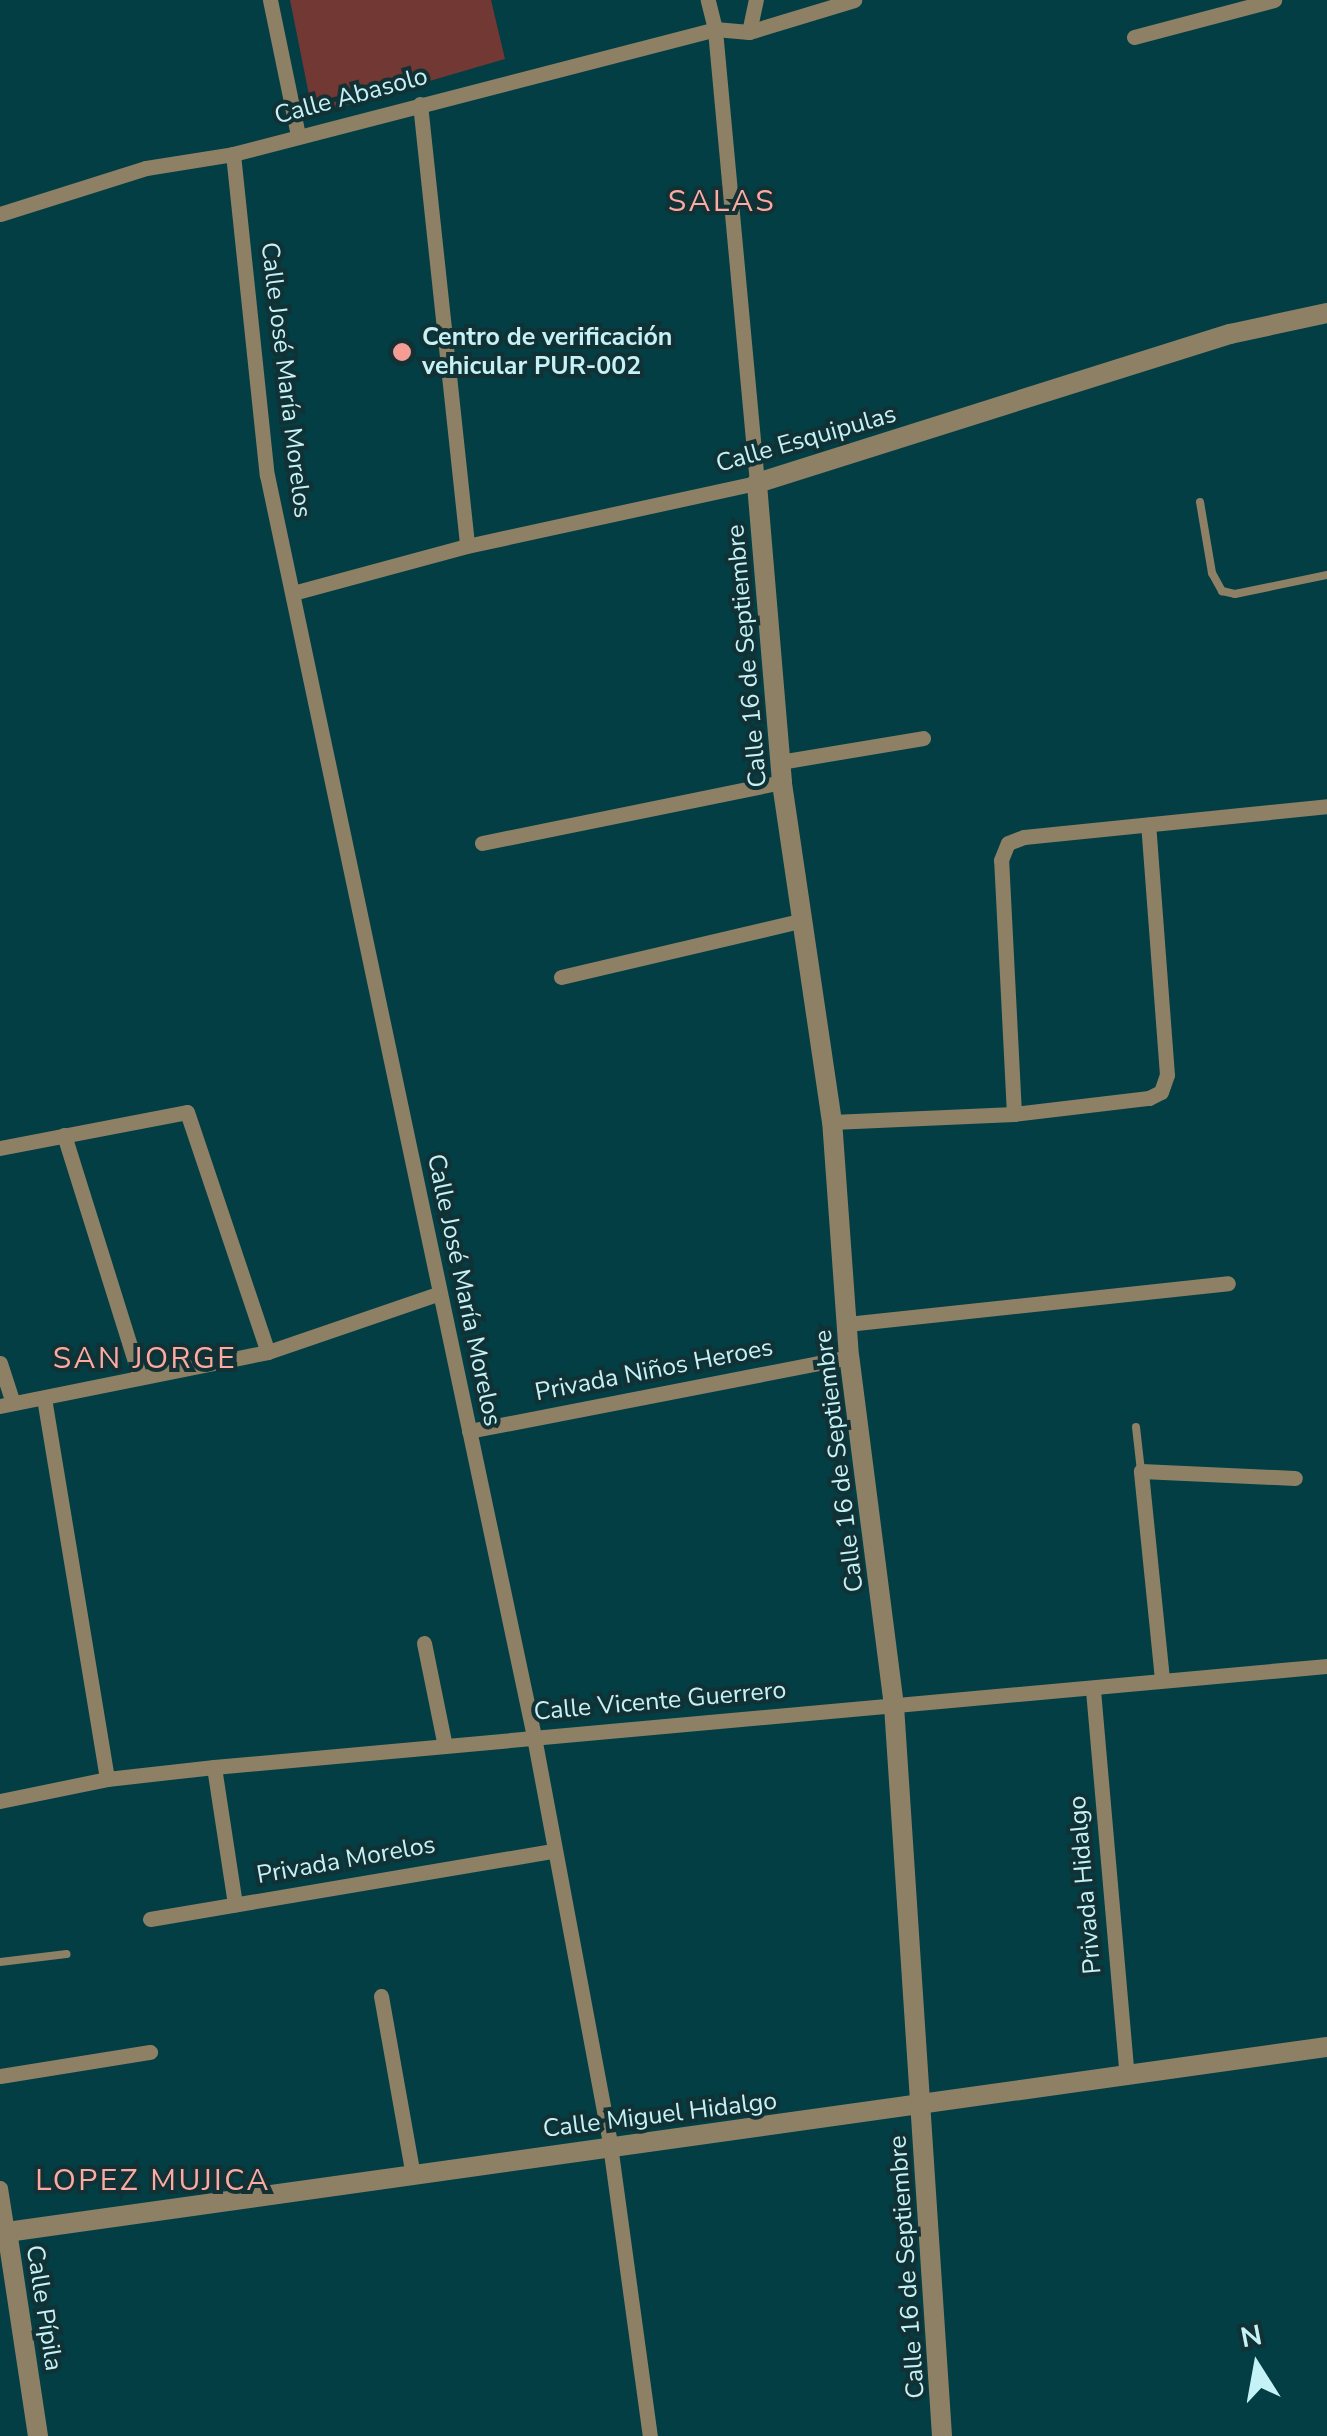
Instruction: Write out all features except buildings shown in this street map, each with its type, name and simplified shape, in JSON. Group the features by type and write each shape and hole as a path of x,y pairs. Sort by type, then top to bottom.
{"street":[{"path":"270,0 298,134"},
{"path":"708,0 715,28 757,483"},
{"path":"749,32 756,0"},
{"path":"715,28 749,32 854,0"},
{"path":"1134,37 1274,0"},
{"name":"Calle Abasolo","path":"0,214 146,168 233,154 715,28"},
{"path":"420,104 468,546"},
{"name":"Calle José María Morelos","path":"233,154 268,475 437,1294 534,1737 551,1851 610,2145 650,2436"},
{"name":"Calle Esquipulas","path":"293,592 468,546 757,483 1230,334 1327,314"},
{"name":"Calle 16 de Septiembre","path":"757,483 781,772 832,1122 849,1357 894,1706 942,2436"},
{"path":"482,843 923,738"},
{"path":"1014,1114 1000,860 1008,843 1024,837 1327,806"},
{"path":"832,1122 1014,1114 1149,1098 1161,1092 1167,1075 1148,826"},
{"path":"561,977 800,921"},
{"path":"0,1148 187,1112 268,1352"},
{"path":"64,1135 140,1377"},
{"path":"848,1324 1228,1283"},
{"path":"0,1362 6,1405 268,1352 437,1294"},
{"name":"Privada Niños Heroes","path":"469,1431 849,1357"},
{"path":"44,1398 106,1780"},
{"path":"1162,1679 1140,1472 1295,1478"},
{"path":"424,1642 445,1746"},
{"name":"Calle Vicente Guerrero","path":"0,1801 106,1780 214,1768 1327,1666"},
{"name":"Privada Hidalgo","path":"1093,1690 1127,2077"},
{"path":"214,1768 235,1904"},
{"name":"Privada Morelos","path":"150,1919 551,1851"},
{"path":"381,1996 413,2175"},
{"name":"Calle Miguel Hidalgo","path":"3,2232 1327,2048"},
{"path":"0,2076 150,2052"},
{"name":"Calle Pípila","path":"0,2188 3,2232 38,2436"}],"lane":[{"path":"1200,502 1212,573 1222,591 1235,594 1327,575"},
{"path":"1136,1426 1140,1472"},
{"path":"0,1962 67,1954"}],"shaded area":[{"path":"290,0 491,0 505,59 313,115"}],"place":[{"name":"Centro de verificación vehicular PUR-002","path":"402,352"}],"district":[{"name":"SALAS","path":"722,202"},
{"name":"SAN JORGE","path":"145,1359"},
{"name":"LOPEZ MUJICA","path":"153,2181"}]}
